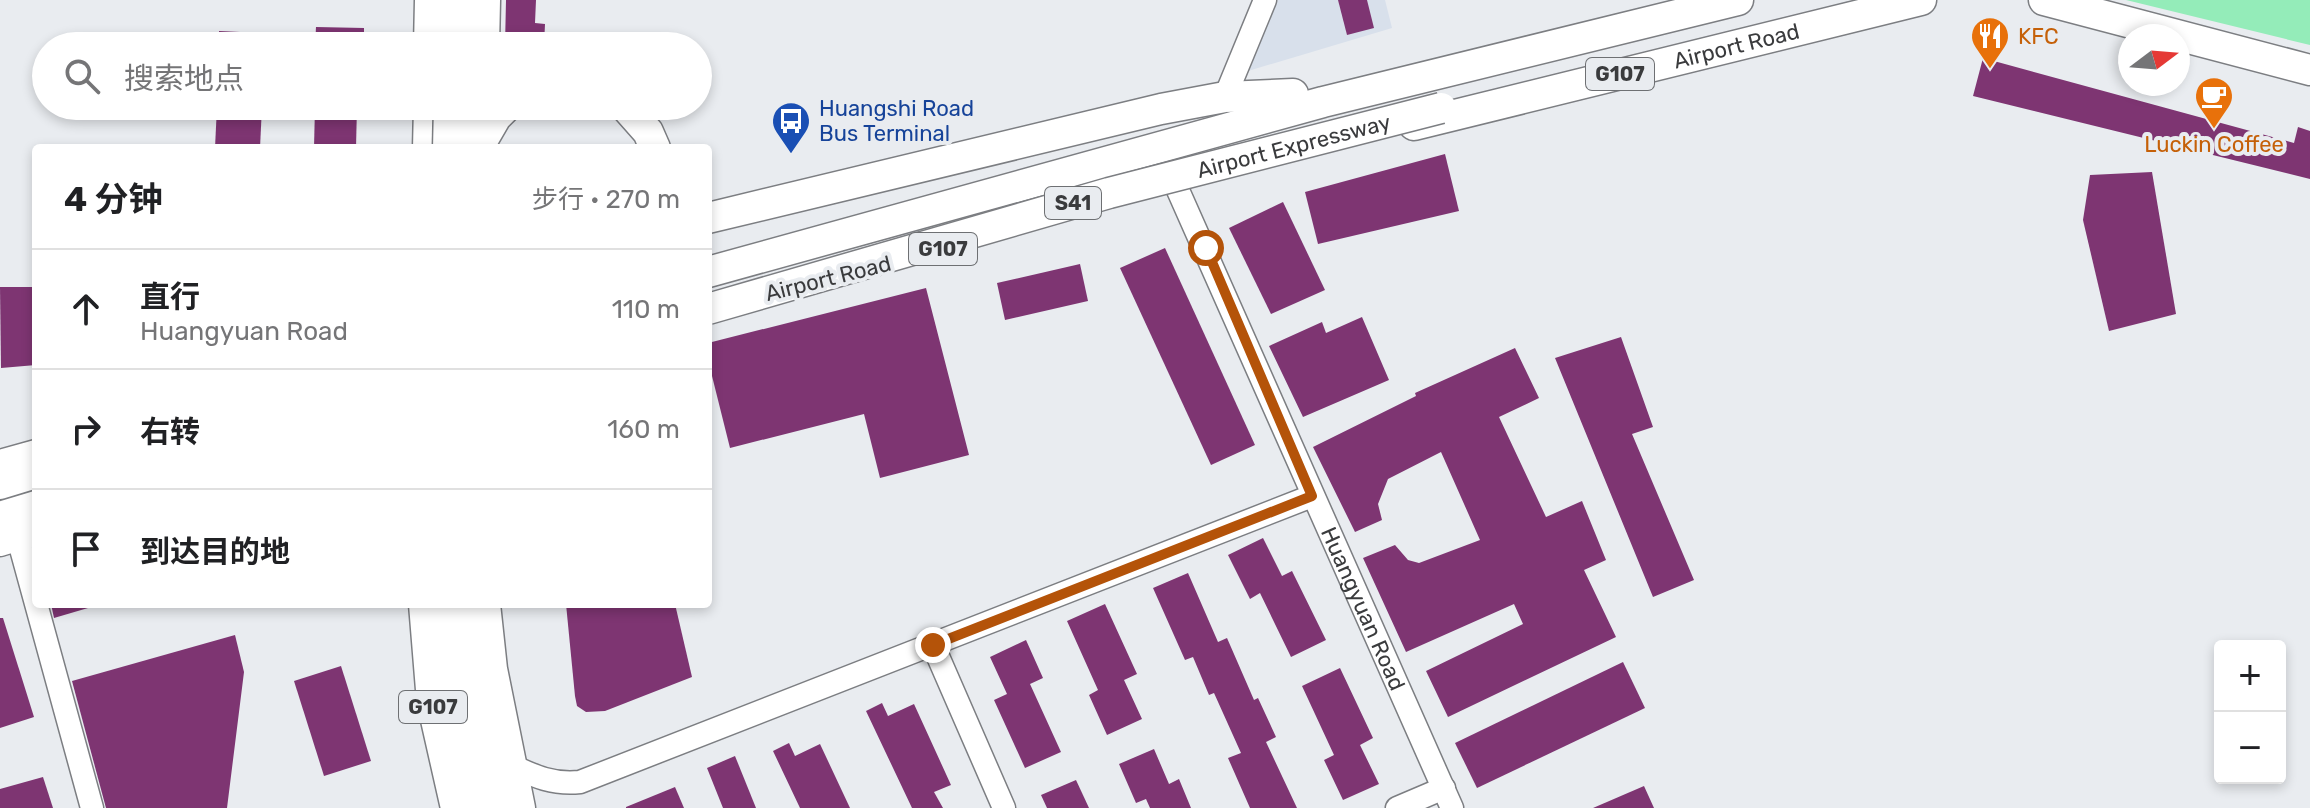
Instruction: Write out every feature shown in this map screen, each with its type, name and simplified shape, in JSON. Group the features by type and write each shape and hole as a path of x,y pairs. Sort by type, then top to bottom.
{"highway":[{"name":"Airport Road","path":"712,279 1293,94 1684,0"},
{"name":"Airport Expressway","path":"712,271 1307,106 1738,0"},
{"name":"Airport Expressway","path":"712,308 1124,189 1884,0"},
{"name":"Airport Road","path":"712,308 1320,149 1921,0"},
{"path":"2044,0 2310,70"},
{"name":"Airport Road","path":"712,217 1047,135 1225,97 1293,94"},
{"path":"479,144 495,120"},
{"path":"637,120 653,144"},
{"name":"Airport Road","path":"712,251 1220,151 1258,146 1320,149"},
{"path":"0,482 32,472"},
{"path":"11,528 32,508"},
{"name":"G107","path":"424,608 432,702 456,808"},
{"path":"431,608 445,650"},
{"name":"G107","path":"485,608 492,669 520,808"}],"main road":[{"path":"427,32 428,0"},
{"path":"447,32 448,0"},
{"path":"466,32 467,0"},
{"path":"486,32 487,0"},
{"path":"429,120 433,144"},
{"path":"433,144 442,120"},
{"path":"470,120 477,144"},
{"path":"478,144 483,120"},
{"path":"433,144 461,144"},
{"path":"0,463 32,454"},
{"path":"443,608 445,650 479,808"},
{"path":"463,608 474,700 498,808"}],"street":[{"path":"1225,97 1265,0"},
{"name":"Huangyuan Road","path":"1177,188 1448,798"},
{"path":"510,765 541,780 561,784 580,782 1312,496"},
{"path":"11,528 32,601"},
{"path":"34,608 92,808"},
{"path":"933,645 1004,808"},
{"path":"1397,808 1448,798"}],"shaded area":[{"path":"1278,0 1385,0 1392,28 1248,71"}],"green space":[{"path":"2126,0 2310,0 2310,45"}],"building":[{"path":"506,0 536,0 535,23 545,24 545,32 505,32"},
{"path":"1338,0 1367,0 1374,28 1347,35"},
{"path":"316,27 364,28 364,32 316,32"},
{"path":"1983,58 2294,143 2298,127 2310,131 2310,179 1973,96"},
{"path":"216,120 261,120 260,144 215,144"},
{"path":"315,120 357,120 356,144 314,144"},
{"path":"1445,154 1459,211 1318,244 1305,192"},
{"path":"2152,172 2176,314 2109,331 2083,220 2090,175"},
{"path":"1283,202 1325,290 1271,314 1229,228"},
{"path":"1165,248 1255,445 1211,465 1120,268"},
{"path":"1080,264 1088,301 1005,320 997,283"},
{"path":"0,287 32,287 32,365 1,368"},
{"path":"926,288 969,455 880,478 864,414 730,448 712,376 712,342"},
{"path":"1362,317 1389,380 1303,417 1269,346 1322,322 1326,333"},
{"path":"1621,337 1653,427 1632,434 1694,580 1653,597 1555,358"},
{"path":"1515,348 1539,398 1499,417 1546,517 1582,501 1606,560 1584,570 1616,637 1448,717 1426,671 1523,624 1514,604 1406,652 1363,558 1395,545 1408,560 1419,563 1480,540 1441,452 1388,479 1378,504 1382,520 1355,532 1313,447 1416,396 1415,393"},
{"path":"1263,538 1282,576 1292,571 1326,640 1291,657 1260,593 1250,599 1228,555"},
{"path":"1188,573 1218,642 1227,638 1254,700 1258,698 1276,737 1266,742 1297,808 1250,808 1228,758 1241,753 1214,693 1209,695 1193,657 1185,660 1153,588"},
{"path":"1105,604 1137,674 1124,680 1142,719 1107,735 1089,695 1098,690 1067,621"},
{"path":"52,608 88,608 54,618"},
{"path":"566,608 676,608 692,677 605,711 586,712 577,706"},
{"path":"0,618 3,618 34,717 0,728"},
{"path":"235,635 244,672 227,808 106,808 72,681"},
{"path":"1026,640 1043,678 1030,684 1061,752 1025,768 994,700 1007,694 990,657"},
{"path":"1623,662 1645,708 1477,788 1455,743"},
{"path":"341,666 371,761 324,776 294,681"},
{"path":"1340,668 1373,738 1360,745 1379,784 1343,800 1324,760 1334,755 1302,686"},
{"path":"882,703 888,716 914,704 951,785 934,792 943,808 912,808 866,711"},
{"path":"789,743 795,756 820,744 850,808 800,808 773,751"},
{"path":"1154,749 1169,784 1179,779 1191,808 1150,808 1146,799 1136,803 1119,764"},
{"path":"735,756 756,808 723,808 707,768"},
{"path":"43,777 53,808 0,808 0,789"},
{"path":"1076,780 1089,808 1047,808 1041,795"},
{"path":"1644,786 1654,808 1593,808"},
{"path":"675,787 684,808 626,808 626,807"}],"place":[{"name":"KFC","path":"1990,70"},
{"name":"Luckin Coffee","path":"2214,130"},
{"name":"Huangshi Road Bus Terminal","path":"791,155"}],"route":[{"path":"933,645 1312,496 1206,248"}]}
